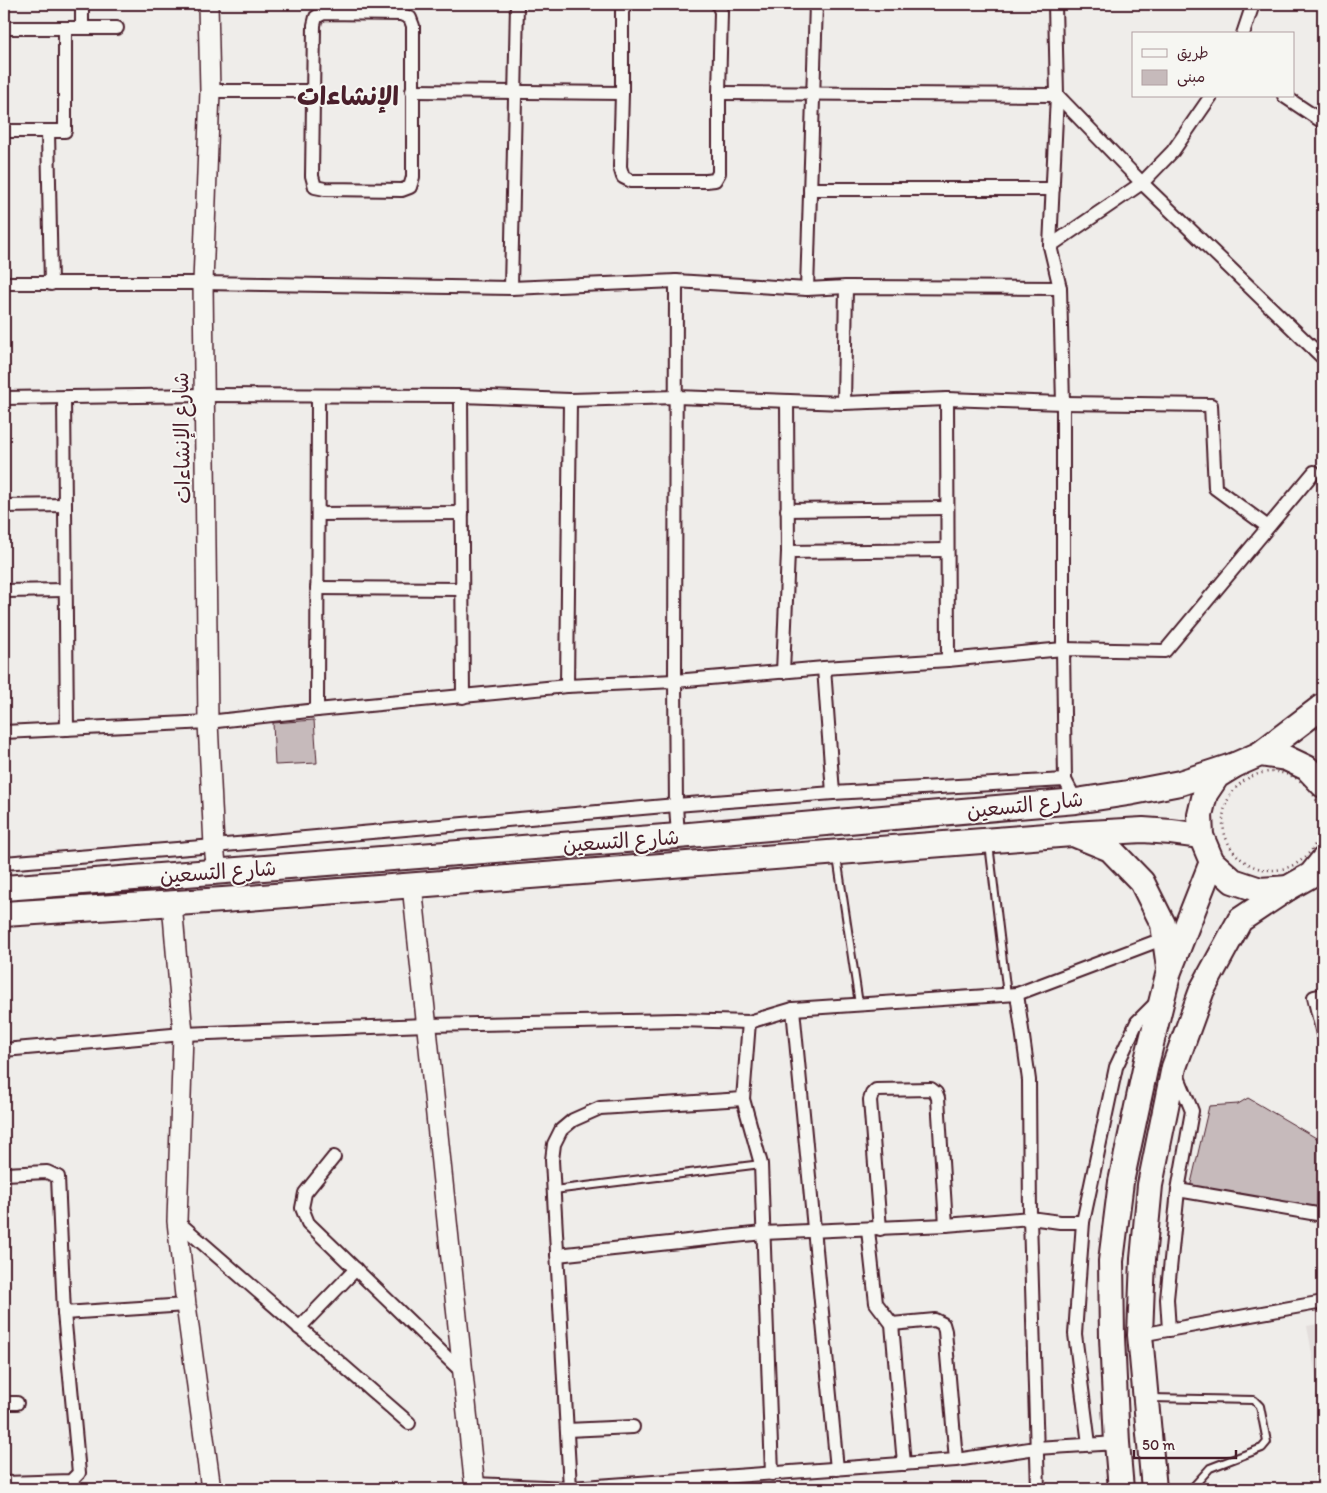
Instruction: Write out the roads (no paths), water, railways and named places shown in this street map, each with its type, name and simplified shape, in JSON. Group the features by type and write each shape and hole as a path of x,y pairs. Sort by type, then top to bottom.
{"highway":[{"path":"1288,888 1260,890 1233,881 1212,862 1201,836 1200,815 1205,794 1217,776 1235,765 1260,754 1323,706"},
{"path":"1260,754 1293,761 1307,768 1323,784"},
{"name":"شارع التسعين","path":"4,888 678,836 1076,801 1180,782 1235,765"},
{"name":"شارع التسعين","path":"4,914 223,900 1072,834 1143,830 1201,836"},
{"path":"1072,834 1110,849 1142,882 1163,924 1169,971"},
{"path":"1154,1489 1140,1335 1142,1259 1150,1185 1174,1067 1202,990 1240,920 1311,875 1323,860"},
{"path":"1121,1489 1112,1337 1111,1261 1121,1182 1169,971 1212,862"},
{"path":"216,872 223,900"}],"street":[{"path":"82,4 82,28"},
{"name":"شارع الإنشاءات","path":"208,4 210,91 203,282 204,395 208,722 216,872"},
{"path":"511,288 518,4"},
{"path":"626,4 622,11 620,168 623,177 632,181 715,180 719,173 722,12 718,4"},
{"path":"807,288 816,4"},
{"path":"1055,4 1057,95 1050,246 1060,288 1063,404 1065,780 1076,801"},
{"path":"1244,32 1253,4"},
{"path":"324,13 401,14 410,18 413,26 412,91 413,177 410,187 402,190 326,189 315,187 312,176 314,25 316,17 324,13"},
{"path":"4,28 117,28"},
{"path":"4,131 65,131 65,28"},
{"path":"210,91 313,91"},
{"path":"412,91 622,93"},
{"path":"719,93 1057,95 1142,183 1323,358"},
{"path":"1050,246 1142,183 1173,151 1210,98"},
{"path":"1287,98 1323,122"},
{"path":"48,131 51,284"},
{"path":"810,189 1053,189"},
{"path":"676,281 675,680 678,836"},
{"path":"4,283 203,282 511,288 676,281 807,288 1060,288"},
{"path":"844,403 846,287"},
{"path":"4,398 204,395 461,396 570,400 676,397 844,403 947,399 1063,404 1211,405 1215,488 1268,527"},
{"path":"317,710 318,396"},
{"path":"461,396 463,697"},
{"path":"64,398 67,728"},
{"path":"947,399 948,660"},
{"path":"568,686 570,400"},
{"path":"783,672 788,552 787,402"},
{"path":"4,732 208,722 568,686 948,660 1063,649 1165,651 1314,472"},
{"path":"4,506 65,505"},
{"path":"787,510 947,508"},
{"path":"318,514 462,514"},
{"path":"788,552 947,550"},
{"path":"317,588 462,589"},
{"path":"4,591 65,590"},
{"path":"824,668 833,793"},
{"path":"4,863 676,805 833,793 1065,780"},
{"path":"412,885 475,1487 570,1488 956,1460 1036,1448 1117,1443"},
{"path":"172,903 183,1034 177,1221 186,1305 211,1489"},
{"path":"4,1050 183,1034 427,1025 678,1020 749,1022 792,1009 1012,994 1165,938"},
{"path":"1012,994 1029,1080 1030,1218 1038,1489"},
{"path":"1323,995 1314,997 1323,1034"},
{"path":"1088,1444 1075,1334 1083,1222 1116,1067 1136,1022 1163,997"},
{"path":"792,1009 837,1469"},
{"path":"749,1022 744,1099 761,1164 772,1474"},
{"path":"1169,1330 1167,1299 1178,1190 1192,1111 1174,1067"},
{"path":"904,1464 892,1324 876,1302 870,1100 876,1090 931,1089 936,1093 938,1098 946,1225"},
{"path":"570,1488 552,1160 554,1144 560,1130 573,1120 600,1108 744,1099"},
{"path":"334,1157 304,1193 302,1208 308,1223 463,1373"},
{"path":"4,1174 47,1172 58,1177 64,1313 79,1473 71,1481 4,1483"},
{"path":"1178,1190 1323,1215"},
{"path":"557,1255 763,1234 946,1225 1030,1218 1060,1222 1083,1222"},
{"path":"177,1221 409,1423"},
{"path":"299,1328 356,1270"},
{"path":"1140,1335 1323,1302"},
{"path":"64,1313 186,1305"},
{"path":"892,1324 935,1320 943,1324 956,1460"},
{"path":"4,1403 17,1403"},
{"path":"567,1430 633,1427"}],"lane":[{"path":"988,840 1012,994"},
{"path":"836,852 859,1004"},
{"path":"554,1190 761,1164"},
{"path":"1146,1398 1254,1400 1260,1406 1267,1442 1262,1448 1210,1468 1191,1489"}],"district":[{"name":"الإنشاءات","path":"348,96"}]}
